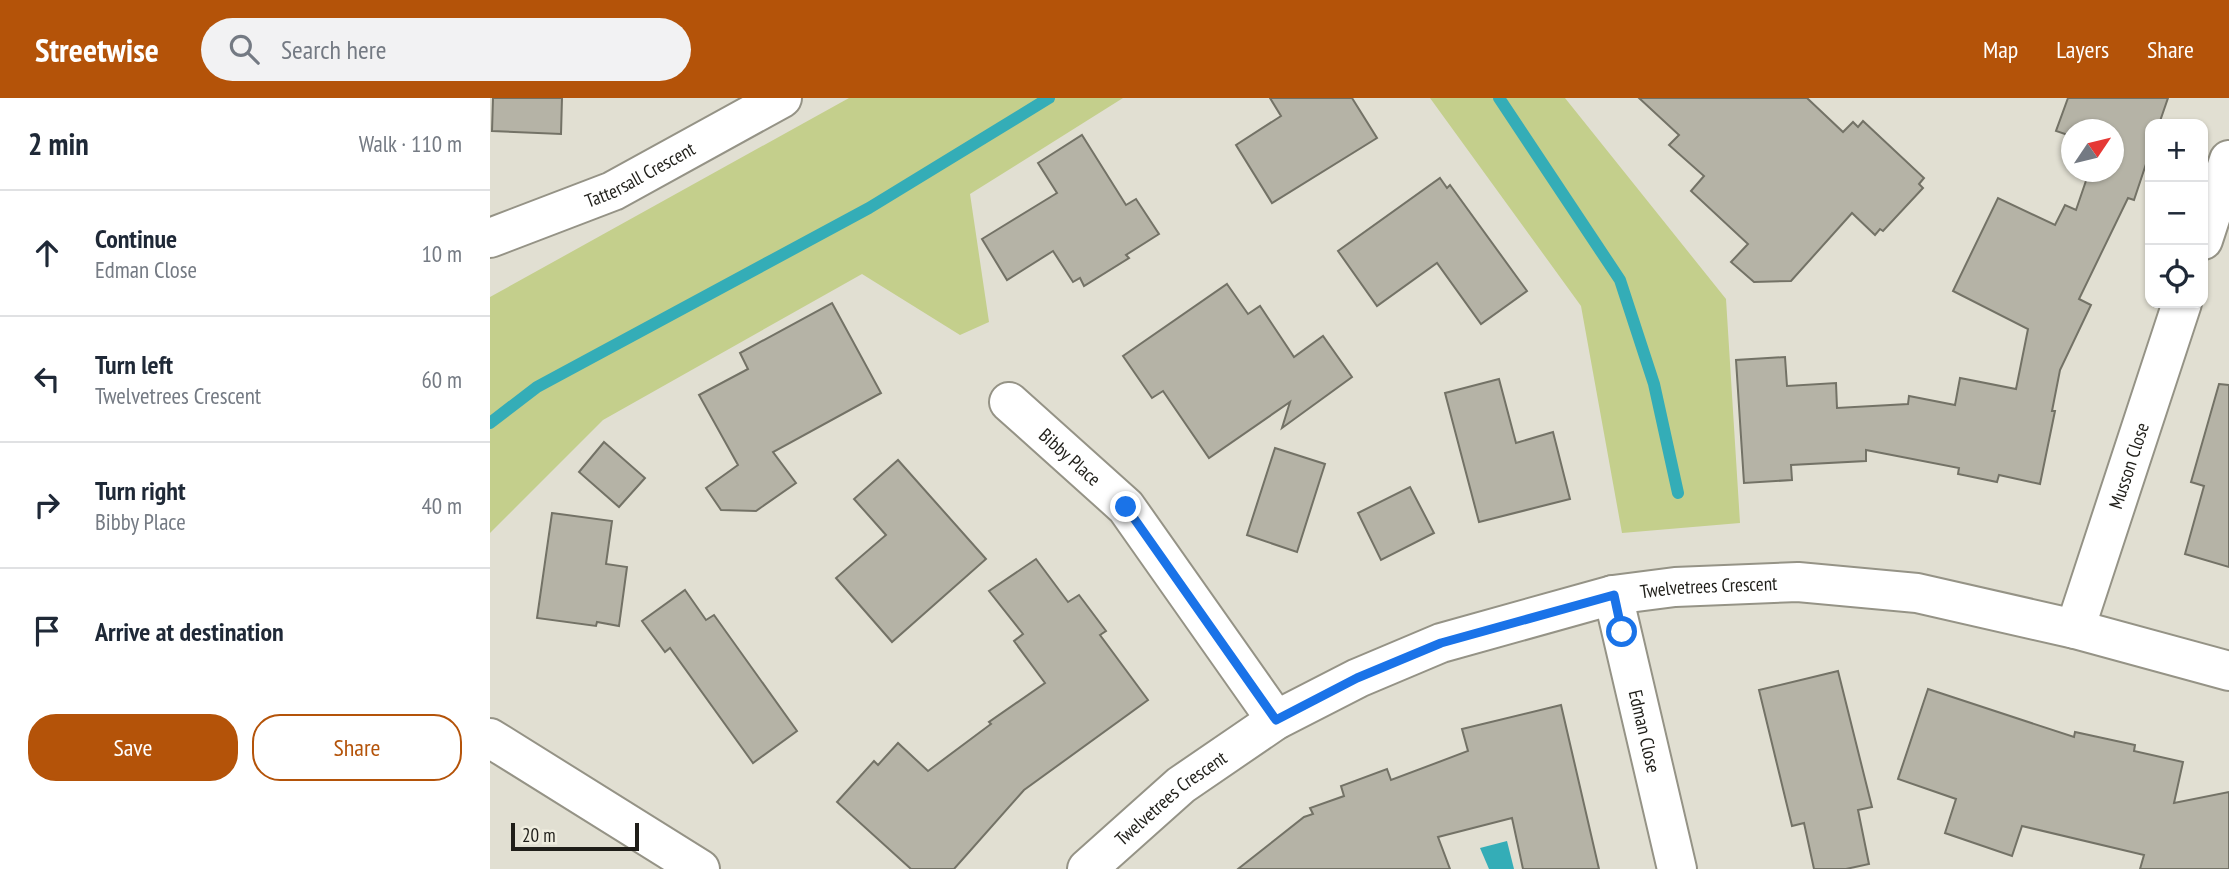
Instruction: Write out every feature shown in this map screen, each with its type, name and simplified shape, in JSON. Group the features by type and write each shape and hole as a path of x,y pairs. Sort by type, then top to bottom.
{"street":[{"name":"Tattersall Crescent","path":"490,237 613,191 782,98"},
{"path":"2208,225 2229,160"},
{"name":"Musson Close","path":"2075,629 2180,308"},
{"name":"Bibby Place","path":"1009,402 1126,507 1276,720"},
{"name":"Twelvetrees Crescent","path":"1087,869 1181,785 1276,720 1357,678 1441,643 1614,595 1675,587 1798,582 1917,593 2075,629 2229,671"},
{"name":"Edman Close","path":"1614,595 1677,869"},
{"path":"490,738 700,869"}],"green space":[{"path":"849,98 1123,98 970,194 989,322 960,335 862,274 603,420 490,533 490,297"},
{"path":"1430,98 1565,98 1726,299 1740,523 1622,533 1581,306"}],"water":[{"path":"1507,841 1514,869 1489,869 1480,848"}],"building":[{"path":"493,98 562,98 561,134 492,131"},
{"path":"1270,98 1352,98 1377,138 1272,203 1236,145 1281,116"},
{"path":"1639,98 1807,98 1843,132 1853,122 1858,127 1863,121 1924,178 1919,184 1923,188 1883,231 1880,229 1875,235 1852,213 1791,281 1754,282 1731,262 1748,244 1691,191 1704,176 1669,145 1679,135"},
{"path":"2068,98 2168,98 2161,119 2145,119 2145,167 2134,200 2128,198 2079,299 2091,305 2060,370 2052,411 2055,411 2040,484 1999,475 1997,482 1958,474 1959,468 1866,450 1866,461 1791,465 1792,480 1744,483 1736,360 1785,357 1787,386 1836,383 1837,408 1908,404 1909,396 1955,405 1960,378 2016,389 2028,329 1953,291 1998,198 2055,225 2065,205 2076,210 2086,182 2124,182 2124,119 2061,119 2061,133 2056,131"},
{"path":"1082,135 1126,205 1136,199 1159,234 1126,255 1129,258 1084,286 1080,278 1073,282 1053,251 1007,280 982,239 1057,193 1038,163"},
{"path":"1440,178 1447,188 1450,185 1527,291 1481,324 1437,263 1377,306 1338,251"},
{"path":"1227,284 1248,314 1260,306 1294,357 1323,336 1352,377 1282,428 1290,402 1209,458 1163,391 1152,398 1123,356"},
{"path":"832,303 881,393 773,452 796,483 756,511 721,510 706,488 738,465 699,395 748,369 740,353"},
{"path":"1499,379 1516,443 1553,432 1570,499 1479,522 1445,393"},
{"path":"2219,384 2229,385 2229,567 2185,554 2204,486 2191,482"},
{"path":"604,442 645,478 619,507 579,472"},
{"path":"1275,448 1325,464 1297,552 1247,535"},
{"path":"898,460 986,559 892,642 836,578 886,535 854,499"},
{"path":"1410,487 1434,533 1381,560 1358,513"},
{"path":"552,513 612,521 606,564 627,567 619,626 597,622 596,626 537,618"},
{"path":"1036,559 1068,602 1079,595 1106,631 1100,635 1148,700 1024,790 954,869 911,869 837,802 874,761 878,765 898,743 928,771 991,724 989,722 1045,683 1014,641 1023,634 989,591"},
{"path":"685,590 706,620 714,615 797,731 753,763 670,648 665,652 642,621"},
{"path":"1838,671 1872,807 1858,810 1869,864 1846,869 1814,869 1804,823 1792,826 1759,690"},
{"path":"1928,689 2074,737 2075,732 2135,745 2134,751 2183,762 2174,803 2229,792 2229,869 2140,869 2144,855 2022,826 2012,856 1945,833 1956,799 1898,779"},
{"path":"1561,705 1599,869 1523,869 1512,818 1438,837 1450,869 1238,869 1304,817 1313,814 1310,808 1344,796 1341,786 1387,769 1391,780 1468,751 1462,729"}],"waterway":[{"path":"490,423 537,387 869,208 1049,98"},
{"path":"1499,98 1620,280 1654,384 1678,493"}],"route":[{"path":"1126,507 1276,720 1357,678 1441,643 1614,595 1622,632"}]}
